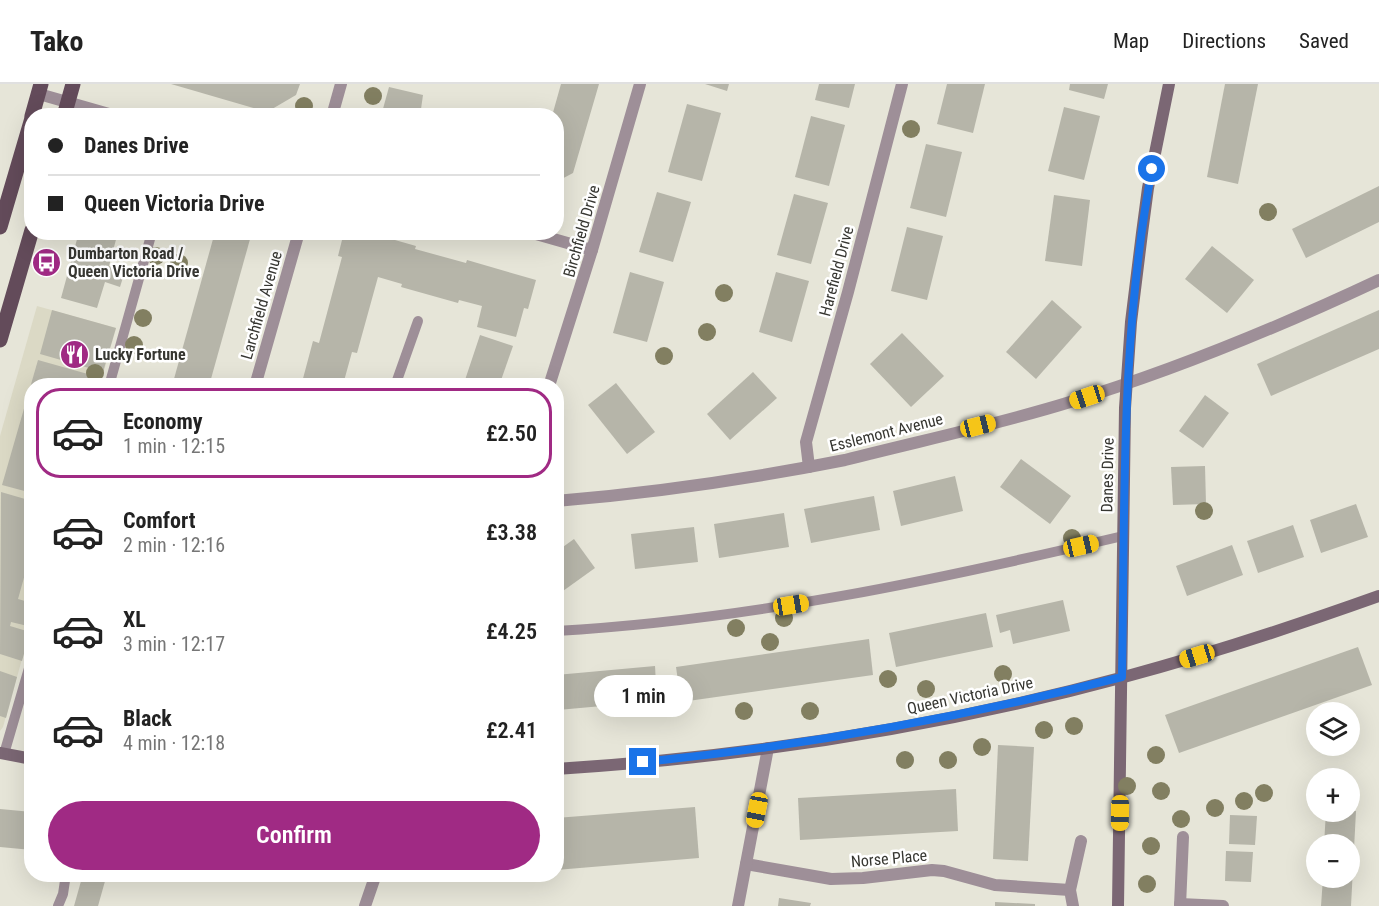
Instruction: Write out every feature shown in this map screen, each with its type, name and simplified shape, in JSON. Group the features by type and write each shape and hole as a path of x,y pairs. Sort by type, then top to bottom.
{"main road":[{"path":"66,108 73,84"},
{"path":"35,108 40,89"},
{"path":"0,227 24,144"},
{"path":"0,340 5,306 28,240"}],"street":[{"path":"334,108 341,84"},
{"name":"Birchfield Drive","path":"552,378 592,250 640,84"},
{"name":"Harefield Drive","path":"809,467 806,442 854,270 902,84"},
{"name":"Danes Drive","path":"1118,906 1127,384 1131,322 1148,188 1169,84"},
{"path":"40,89 65,108"},
{"name":"Larchfield Avenue","path":"257,378 297,240"},
{"path":"557,240 592,250"},
{"name":"Esslemont Avenue","path":"564,500 684,488 809,467 845,460 1067,403 1127,384 1242,340 1379,280"},
{"name":"Queen Victoria Drive","path":"564,768 768,748 871,732 984,710 1122,677 1238,643 1379,596"},
{"path":"738,906 768,748"},
{"path":"2,754 24,758"},
{"path":"1183,837 1180,905 1223,906"},
{"path":"1073,906 1070,890 1081,841"},
{"name":"Norse Place","path":"746,864 831,879 863,878 918,871 944,871 995,885 1070,890"},
{"path":"365,906 373,882"}],"lane":[{"path":"111,378 150,240"},
{"path":"397,378 418,321"},
{"path":"564,630 665,622 835,598 975,571 1123,536"},
{"path":"2,754 24,684"},
{"path":"58,906 65,882"}],"shaded area":[{"path":"37,306 116,328 102,378 24,378 24,652 0,731 0,436"}],"building":[{"path":"171,84 300,84 296,95 274,108 253,108"},
{"path":"561,84 599,84 573,173 564,178 564,108 554,108"},
{"path":"705,84 729,84 727,91"},
{"path":"819,84 855,84 849,108 815,100"},
{"path":"947,84 985,84 973,133 937,124"},
{"path":"1070,84 1108,84 1104,99 1069,90"},
{"path":"1225,84 1258,84 1238,184 1207,177"},
{"path":"389,87 423,95 421,108 383,108"},
{"path":"687,104 721,113 702,181 668,172"},
{"path":"1064,107 1100,116 1084,180 1048,171"},
{"path":"811,116 845,125 829,186 795,177"},
{"path":"926,144 962,152 946,217 910,208"},
{"path":"1379,186 1379,222 1306,258 1292,229"},
{"path":"657,192 691,202 673,262 639,252"},
{"path":"794,194 828,203 811,264 777,255"},
{"path":"1054,195 1090,200 1082,266 1045,261"},
{"path":"907,227 943,236 927,300 891,291"},
{"path":"77,240 116,240 109,266 125,271 120,287 105,282 97,308 61,298"},
{"path":"213,240 250,240 211,378 174,378"},
{"path":"342,240 395,240 416,246 415,249 466,263 467,260 536,280 528,309 524,308 516,337 477,327 482,306 459,300 458,303 401,287 402,284 378,277 357,353 352,352 345,378 303,378 313,341 319,343 342,257 338,256"},
{"path":"1212,246 1254,280 1227,313 1185,279"},
{"path":"630,272 664,282 647,342 613,333"},
{"path":"776,272 809,281 792,342 759,332"},
{"path":"1052,300 1082,327 1036,379 1006,352"},
{"path":"52,310 116,328 103,372 40,354"},
{"path":"1379,310 1379,349 1271,396 1257,364"},
{"path":"902,333 944,376 911,407 870,364"},
{"path":"480,335 513,346 502,378 466,378"},
{"path":"38,360 102,378 33,378"},
{"path":"753,372 777,398 730,440 707,414"},
{"path":"616,383 655,432 627,454 588,405"},
{"path":"1205,395 1229,413 1203,448 1179,431"},
{"path":"24,409 24,491 2,485"},
{"path":"1021,459 1071,496 1050,524 1000,487"},
{"path":"1205,466 1206,504 1173,505 1171,467"},
{"path":"955,476 963,511 901,526 893,491"},
{"path":"1,492 24,499 24,578 18,599 24,601 24,625 11,622 10,626 24,630 24,654 22,661 0,654"},
{"path":"874,496 880,530 811,543 804,509"},
{"path":"1356,504 1368,537 1321,553 1310,520"},
{"path":"784,513 789,547 719,558 714,524"},
{"path":"1293,525 1304,557 1258,573 1247,541"},
{"path":"694,527 698,562 635,569 631,534"},
{"path":"574,539 595,568 564,590 564,546"},
{"path":"1232,545 1243,575 1187,596 1176,566"},
{"path":"1063,600 1070,631 1013,644 1010,630 1000,633 996,615"},
{"path":"986,613 993,647 896,667 889,633"},
{"path":"869,639 873,675 681,702 676,667"},
{"path":"1358,647 1372,685 1324,702 1306,702 1306,708 1179,753 1165,715"},
{"path":"655,666 657,701 564,709 564,674"},
{"path":"0,671 17,677 6,718 0,716"},
{"path":"998,745 1034,747 1028,861 993,859"},
{"path":"956,789 958,831 800,840 798,798"},
{"path":"695,807 699,858 564,869 564,817"},
{"path":"0,809 24,811 24,849 0,847"},
{"path":"1230,815 1257,816 1255,845 1229,844"},
{"path":"1325,822 1355,822 1355,834 1325,834"},
{"path":"1226,851 1253,852 1251,882 1225,881"},
{"path":"81,882 105,882 98,906 74,906"},
{"path":"1322,888 1352,888 1351,906 1321,906"},
{"path":"779,898 811,903 810,906 778,906"},
{"path":"995,902 1035,904 1035,906 995,906"}],"place":[{"name":"Dumbarton Road / Queen Victoria Drive","path":"47,262"},
{"name":"Lucky Fortune","path":"74,354"}],"route":[{"path":"643,762 768,748 871,732 984,710 1122,677 1125,408 1136,273 1152,169"}]}
